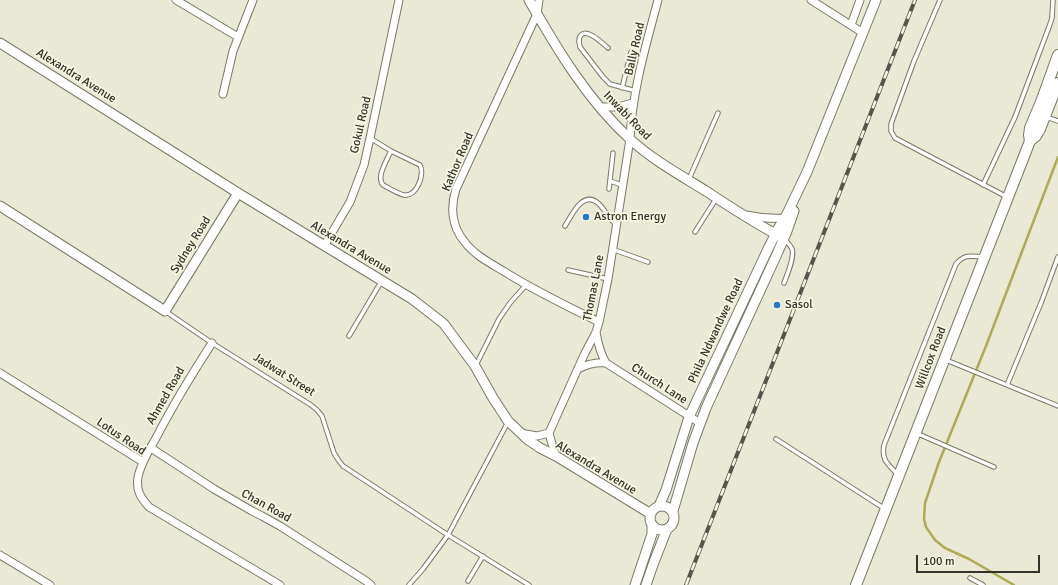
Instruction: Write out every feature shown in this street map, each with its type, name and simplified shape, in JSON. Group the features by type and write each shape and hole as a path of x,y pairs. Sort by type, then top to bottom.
{"main road":[{"name":"Willcox Road","path":"856,585 1030,141 1036,136 1040,129 1040,115 1058,55"},
{"name":"Willcox Road","path":"1040,115 1058,83"}],"street":[{"path":"176,0 238,38"},
{"path":"223,94 233,51 253,0"},
{"name":"Gokul Road","path":"324,246 350,202 364,165 399,0"},
{"name":"Inwabi Road","path":"529,0 575,75 600,107 630,139 648,154 780,237"},
{"name":"Kathor Road","path":"539,0 537,14 459,182 454,195 454,220 457,232 469,248 476,254 526,285 599,322"},
{"name":"Bally Road","path":"630,139 631,121 636,92 648,36 658,0"},
{"path":"811,0 864,33"},
{"path":"851,25 860,0"},
{"name":"Phila Ndwandwe Road","path":"673,511 700,423 780,237 864,33 876,0"},
{"name":"Alexandra Avenue","path":"0,43 324,246 412,299 444,324 475,366 508,421 520,433 540,448 556,456 651,514"},
{"path":"600,107 618,107 634,103"},
{"name":"Thomas Lane","path":"549,433 596,332 599,322 608,279 630,139"},
{"name":"Phila Ndwandwe Road","path":"659,506 666,490 689,417 780,237 785,218 807,172"},
{"name":"Sydney Road","path":"165,311 238,192"},
{"name":"Jadwat Street","path":"0,206 165,311"},
{"name":"Inwabi Road","path":"742,214 768,219 785,218"},
{"path":"596,332 598,347 606,363"},
{"name":"Ahmed Road","path":"143,462 180,394 212,343"},
{"path":"578,369 586,364 594,362 606,363"},
{"name":"Church Lane","path":"606,363 700,423"},
{"name":"Lotus Road","path":"0,373 143,462 138,476 138,492 141,499 149,507 280,585"},
{"path":"520,433 537,436 549,433 556,456"},
{"name":"Chan Road","path":"151,448 240,504 280,526 371,585"},
{"path":"635,585 652,534 651,514 653,510 659,506 666,506 673,511 673,524 667,529 646,585"},
{"path":"652,525 659,530 667,529"},
{"path":"0,555 50,585"}],"lane":[{"path":"940,0 914,61 891,124 891,131 895,138 1008,198"},
{"path":"983,185 1026,90 1052,18 1054,0"},
{"path":"608,48 589,33 582,34 578,41 580,47 610,84 636,92"},
{"path":"622,88 631,52"},
{"path":"688,180 718,113"},
{"path":"1040,115 1058,121"},
{"path":"370,138 391,151 420,165 422,176 415,191 412,193 404,195 381,183 380,177 391,151"},
{"path":"609,189 613,153"},
{"path":"610,181 622,185"},
{"path":"695,232 716,198"},
{"path":"565,226 579,204 582,201 590,200 599,204 616,225"},
{"path":"780,237 790,244 793,252 784,283"},
{"path":"612,249 648,262"},
{"path":"899,475 886,462 882,451 884,445 956,264 961,258 966,256 985,257"},
{"path":"1007,385 1041,303 1058,257"},
{"path":"568,270 608,279"},
{"path":"349,336 382,281"},
{"path":"475,366 499,319 510,303 526,285"},
{"name":"Jadwat Street","path":"165,311 317,410 322,416 334,453 343,466 448,535 528,585"},
{"path":"944,359 1058,406"},
{"path":"409,585 424,569 448,535 508,421"},
{"path":"916,433 994,467"},
{"path":"776,439 886,509"},
{"path":"468,581 482,556"},
{"path":"970,578 983,585"}],"waterway":[{"path":"1014,585 969,559 945,548 935,540 926,527 924,519 925,503 939,462 986,346 1058,157"}],"railway":[{"path":"686,585 915,0"}],"place":[{"name":"Astron Energy","path":"586,217"},
{"name":"Sasol","path":"777,305"}]}
